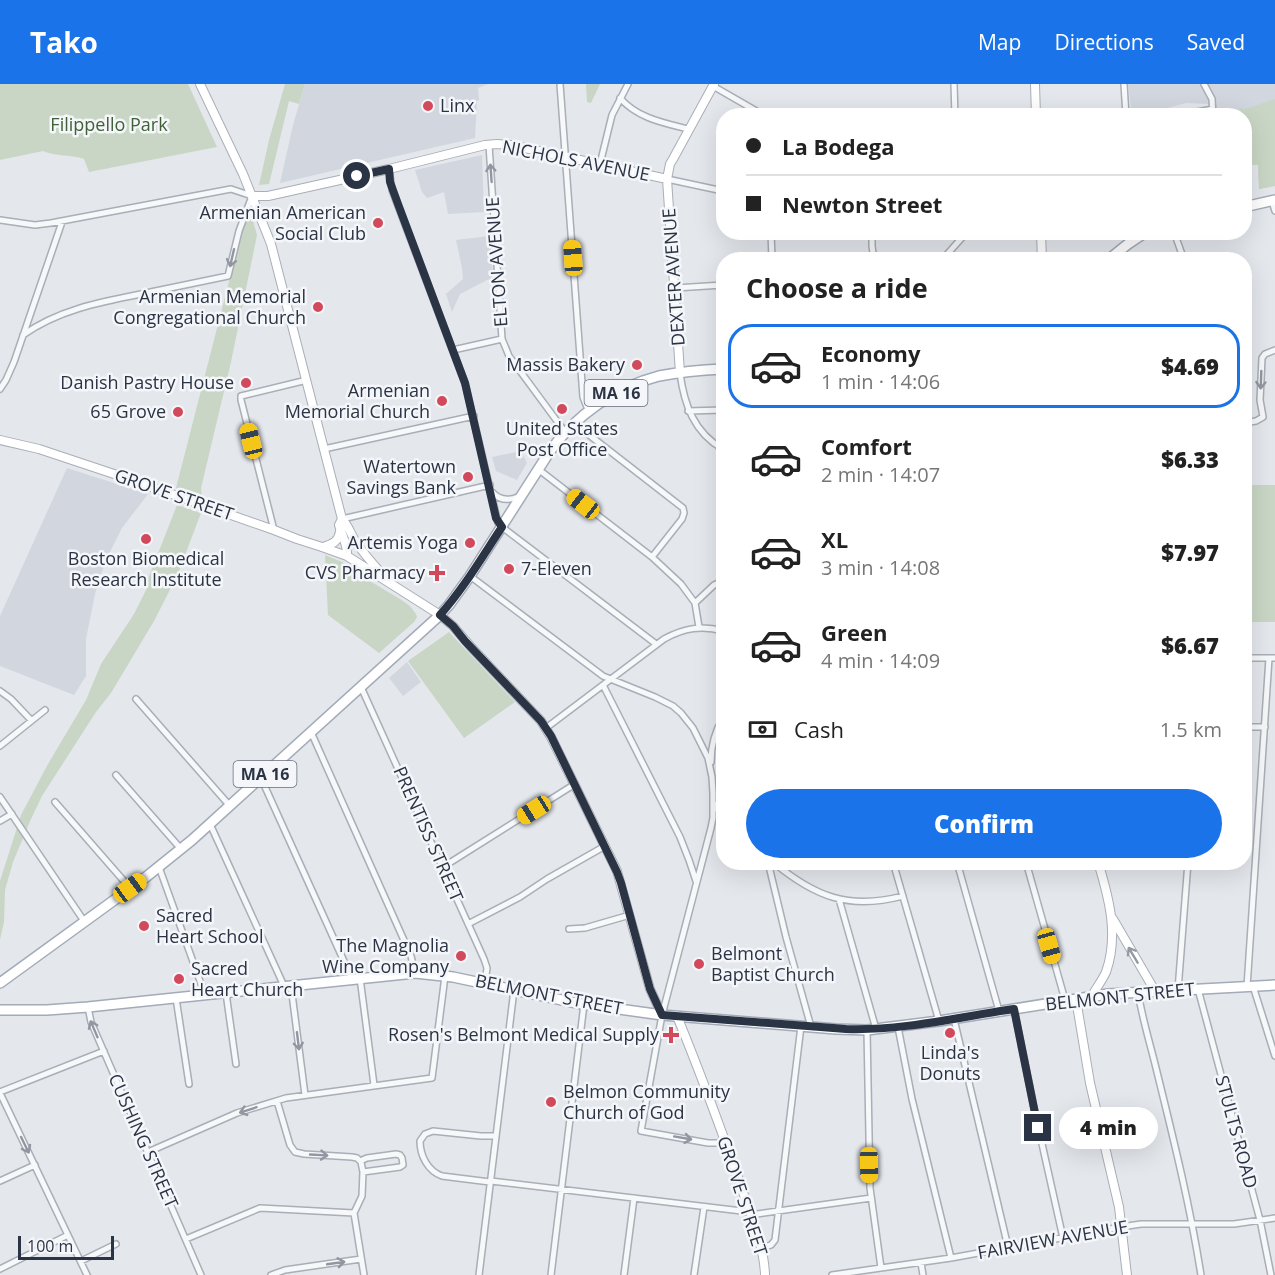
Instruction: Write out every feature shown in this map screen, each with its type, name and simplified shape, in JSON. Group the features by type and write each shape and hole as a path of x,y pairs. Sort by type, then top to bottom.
{"main road":[{"path":"1252,205 1273,200"},
{"path":"1116,252 1129,240"},
{"name":"MA 16","path":"0,983 182,849 440,615 470,576 556,441 577,421 613,394 630,386 657,377 716,370"},
{"name":"BELMONT STREET","path":"1,1009 47,1010 88,1007 415,973 484,983 584,1004 662,1015 871,1029 954,1019 1092,996 1275,985"}],"street":[{"path":"200,84 252,196 271,244 342,519 362,551 389,582 453,626 546,728 621,883 650,989 662,1015"},
{"path":"560,84 583,397 589,412"},
{"path":"600,164 610,121 628,84"},
{"path":"954,84 955,108"},
{"path":"1035,84 1036,108"},
{"path":"1124,84 1125,108"},
{"path":"1204,84 1212,99 1213,108"},
{"path":"714,85 752,108"},
{"name":"DEXTER AVENUE","path":"680,373 667,179 670,164 714,85"},
{"path":"620,98 640,114 688,129"},
{"name":"NICHOLS AVENUE","path":"252,196 268,196 489,145 511,145 716,190"},
{"name":"ELTON AVENUE","path":"489,145 502,339 509,356 565,432"},
{"path":"389,169 390,182 396,199 465,383 496,518 502,527 656,644"},
{"path":"0,220 35,225 62,222 231,189 252,196"},
{"path":"23,335 71,310 228,276 242,219 252,196"},
{"path":"1273,200 1275,210"},
{"path":"0,389 10,371 62,222"},
{"path":"949,252 960,240"},
{"path":"675,288 716,285"},
{"path":"453,350 502,339"},
{"path":"1252,422 1263,417 1260,400 1262,358 1265,354 1275,350"},
{"path":"680,373 688,411 704,433 716,444"},
{"path":"274,530 241,396 307,380"},
{"path":"688,411 716,410"},
{"path":"324,449 474,416"},
{"path":"577,421 585,431 680,505 684,513 682,519 652,557"},
{"name":"GROVE STREET","path":"0,440 39,449 177,495 347,556 389,582"},
{"path":"538,469 652,557 681,584 694,603 699,627"},
{"path":"490,488 502,499 511,500 521,496"},
{"path":"342,519 490,488"},
{"path":"322,547 335,543 340,536 339,525 342,519"},
{"path":"340,531 344,536 347,556"},
{"path":"347,556 356,543 354,539"},
{"path":"470,576 603,676 664,701 681,713 700,739 708,758 716,803"},
{"path":"694,603 716,584"},
{"path":"546,728 656,644 673,634 699,627 716,630"},
{"path":"1252,658 1272,658 1265,727 1250,986 1275,1056"},
{"path":"603,685 680,837 690,860 696,883"},
{"name":"PRENTISS STREET","path":"361,687 486,964 484,983"},
{"path":"0,692 18,705 31,720"},
{"path":"136,699 230,806"},
{"path":"0,746 45,710"},
{"path":"1252,727 1265,727"},
{"path":"311,732 411,956 415,973"},
{"path":"716,733 711,756 713,818 662,1015 641,1131 708,1143 725,1140"},
{"path":"116,775 182,849"},
{"path":"261,778 356,979 374,1086"},
{"path":"443,867 575,784"},
{"path":"0,797 84,921"},
{"path":"56,802 130,888"},
{"path":"0,821 12,814"},
{"path":"210,824 288,986 305,1095"},
{"path":"468,924 520,897 605,846"},
{"path":"159,867 205,995"},
{"path":"761,1248 774,1243 806,1026 773,870"},
{"path":"782,870 803,885 839,899 872,902 903,896"},
{"path":"895,870 939,1021"},
{"path":"959,870 999,1011"},
{"path":"1028,870 1065,1000"},
{"path":"1092,996 1106,970 1112,942 1112,918 1100,870"},
{"path":"1178,990 1187,870"},
{"path":"839,899 871,1029 871,1198 881,1268"},
{"path":"569,929 585,928 630,915"},
{"path":"1112,918 1155,991"},
{"path":"148,1152 237,1113 277,1101 305,1095 432,1078 445,976"},
{"name":"STULTS ROAD","path":"1198,989 1260,1220 1271,1275"},
{"path":"479,1275 514,990"},
{"path":"1138,992 1193,1225 1201,1275"},
{"path":"226,993 236,1064"},
{"path":"176,998 189,1084"},
{"path":"1076,999 1088,1077 1116,1196 1127,1275"},
{"path":"551,1275 584,1004"},
{"name":"CUSHING STREET","path":"88,1007 90,1019 201,1275"},
{"path":"1014,1009 1063,1238"},
{"name":"GROVE STREET","path":"677,1016 725,1140 761,1248 765,1275"},
{"path":"954,1019 1008,1247"},
{"path":"898,1027 912,1099 951,1258"},
{"path":"87,1275 0,1092 104,1051"},
{"path":"277,1101 290,1145 295,1152 350,1156 360,1161 363,1172 362,1196 354,1213 364,1275"},
{"path":"496,1136 433,1131 425,1134 420,1141 420,1149 429,1167 442,1176 750,1214 871,1198"},
{"path":"360,1161 396,1154 402,1158 403,1165 400,1167 363,1172"},
{"path":"0,1181 35,1165"},
{"path":"624,1275 634,1198"},
{"path":"694,1275 704,1207"},
{"path":"186,1239 260,1208 354,1213"},
{"name":"FAIRVIEW AVENUE","path":"832,1275 921,1263 1121,1227 1155,1224 1234,1224 1275,1218"},
{"path":"0,1269 68,1235"},
{"path":"81,1261 116,1244"},
{"path":"271,1275 285,1270 361,1259"},
{"path":"921,1263 923,1275"}],"shaded area":[{"path":"305,84 488,84 478,88 475,138 280,183"},
{"path":"1128,84 1275,84 1275,186 1259,189 1258,165 1252,165 1252,108 1212,108 1209,104 1186,103 1168,108 1131,108"},
{"path":"482,155 484,212 448,214 444,192 427,198 422,192 415,170"},
{"path":"490,236 493,279 460,294 452,312 446,294 463,279 456,240"},
{"path":"521,451 527,463 517,480 496,471 492,457"},
{"path":"67,468 148,494 122,528 101,574 86,639 86,676 74,695 0,666 0,616"},
{"path":"407,662 421,682 403,696 389,678"}],"green space":[{"name":"Filippello Park","path":"0,84 188,84 217,147 89,172 84,159 43,151 0,160"},
{"path":"285,84 305,84 299,104 289,101 269,184 259,185 269,140"},
{"path":"586,84 600,84 591,103 587,102"},
{"path":"1275,99 1275,186 1259,189 1258,165 1252,165 1252,108 1249,108"},
{"path":"249,218 253,221 257,235 231,362 201,488 202,497 176,488 245,219"},
{"path":"1252,485 1275,485 1275,622 1252,622"},
{"path":"177,505 201,513 177,576 154,621 111,693 96,712 42,796 13,862 5,890 4,922 0,940 0,881 21,815 86,700 101,664 134,614 147,588 148,579"},
{"path":"325,555 342,562 400,599 416,614 414,622 379,653 328,615"},
{"path":"449,632 515,702 464,738 408,661"}],"place":[{"name":"Linx","path":"428,106"},
{"name":"Armenian American Social Club","path":"378,223"},
{"name":"Armenian Memorial Congregational Church","path":"318,307"},
{"name":"Massis Bakery","path":"637,365"},
{"name":"Danish Pastry House","path":"246,383"},
{"name":"Armenian Memorial Church","path":"442,401"},
{"name":"United States Post Office","path":"562,409"},
{"name":"65 Grove","path":"178,412"},
{"name":"Watertown Savings Bank","path":"468,477"},
{"name":"Boston Biomedical Research Institute","path":"146,539"},
{"name":"Artemis Yoga","path":"470,543"},
{"name":"7-Eleven","path":"509,569"},
{"name":"CVS Pharmacy","path":"437,573"},
{"name":"Sacred Heart School","path":"144,926"},
{"name":"The Magnolia Wine Company","path":"461,956"},
{"name":"Belmont Baptist Church","path":"699,964"},
{"name":"Sacred Heart Church","path":"179,979"},
{"name":"Linda's Donuts","path":"950,1033"},
{"name":"Rosen's Belmont Medical Supply","path":"671,1035"},
{"name":"Belmon Community Church of God","path":"551,1102"}],"route":[{"path":"357,176 389,169 390,182 465,383 496,518 502,527 470,576 440,615 453,626 541,721 551,736 617,872 650,989 662,1015 867,1030 1014,1009 1038,1128"}]}
